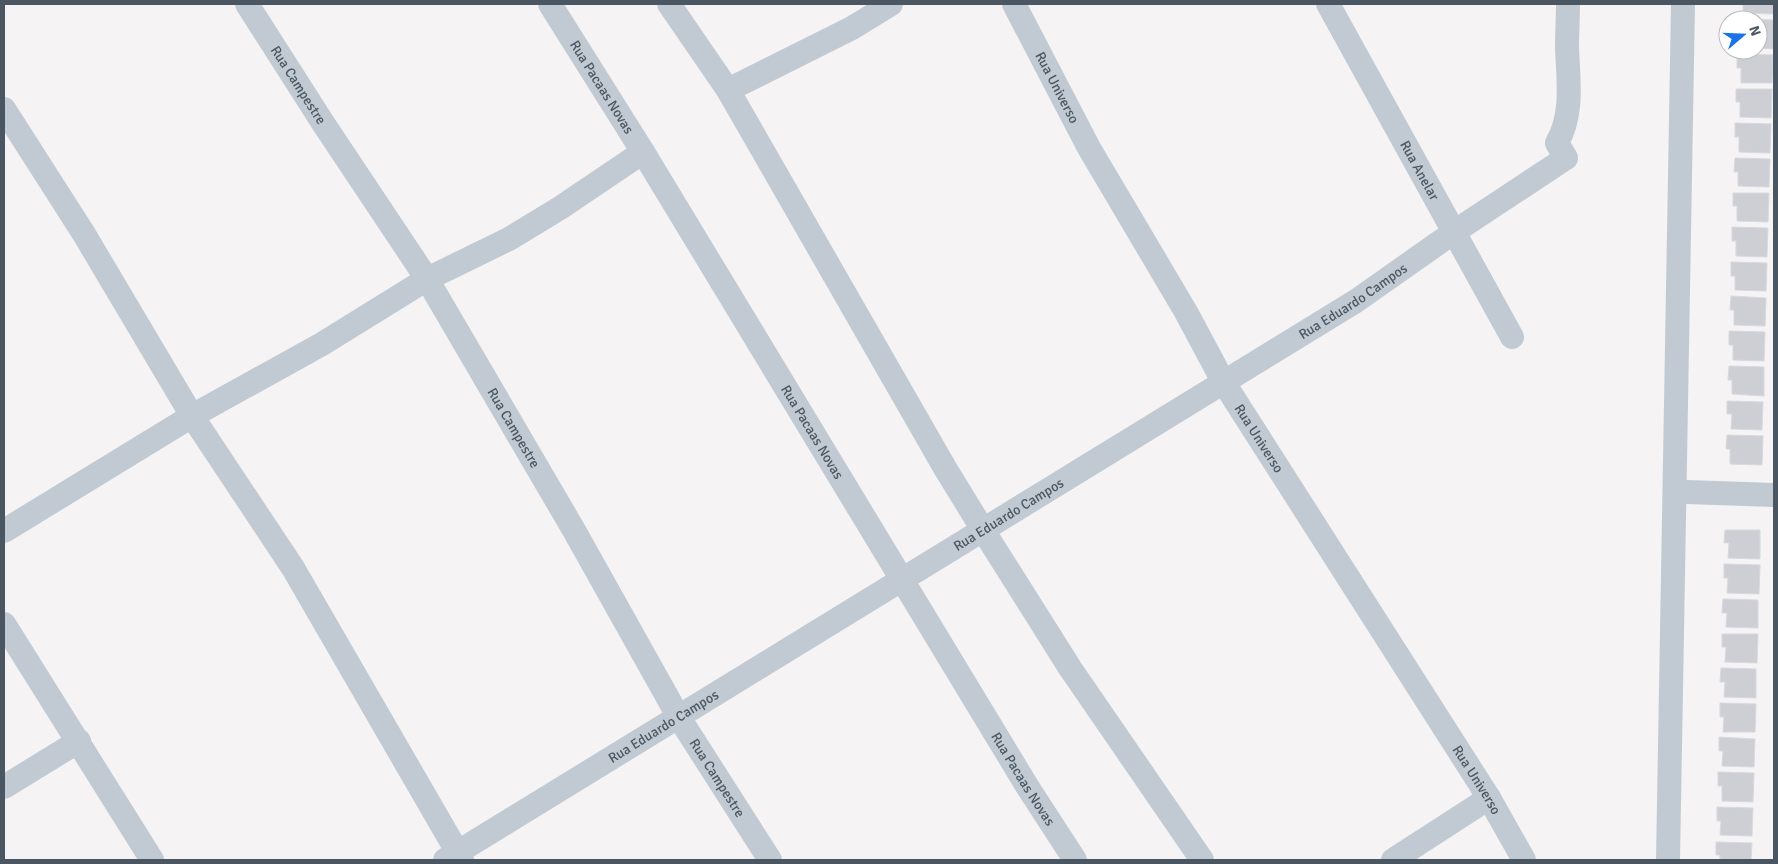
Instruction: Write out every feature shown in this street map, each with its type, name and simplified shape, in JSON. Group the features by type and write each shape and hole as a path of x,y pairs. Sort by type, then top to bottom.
{"street":[{"name":"Rua Campestre","path":"247,4 323,123 427,279 576,532 678,716 770,860"},
{"name":"Rua Pacaas Novas","path":"550,4 1027,786 1075,860"},
{"path":"669,4 728,90 940,460 983,530 1070,668 1202,860"},
{"path":"728,90 852,28 891,4"},
{"name":"Rua Universo","path":"1014,4 1089,148 1186,312 1224,383 1489,798 1524,860"},
{"name":"Rua Anelar","path":"1328,4 1512,337"},
{"name":"Rua Eduardo Campos","path":"455,858 678,716 1356,301 1454,232 1566,158 1557,143 1564,131 1570,97 1567,45 1568,4"},
{"path":"1668,860 1683,4"},
{"path":"4,109 84,234 192,416 293,568 455,858"},
{"path":"4,531 192,416 322,344 427,279 509,239 560,208 642,152"},
{"path":"1687,492 1774,494"},
{"path":"4,624 152,860"},
{"path":"4,787 79,741"},
{"path":"1393,860 1489,798"}],"building":[{"path":"1743,4 1774,4 1774,14 1768,14 1768,10 1743,10"},
{"path":"1768,20 1774,20 1773,49 1768,49"},
{"path":"1768,55 1773,55 1772,83 1741,83 1741,68 1737,68 1737,60 1768,60"},
{"path":"1736,89 1772,89 1771,118 1740,117 1740,102 1736,102"},
{"path":"1735,123 1771,124 1770,153 1739,152 1739,137 1735,137"},
{"path":"1735,158 1770,159 1769,187 1738,186 1738,172 1734,172"},
{"path":"1733,193 1769,193 1768,222 1737,221 1737,206 1733,206"},
{"path":"1732,227 1768,228 1767,257 1736,256 1736,241 1732,241"},
{"path":"1731,262 1767,263 1766,291 1735,290 1735,276 1731,276"},
{"path":"1731,296 1766,298 1765,326 1734,325 1734,310 1730,310"},
{"path":"1729,331 1765,332 1764,361 1733,360 1733,345 1729,345"},
{"path":"1729,366 1764,367 1764,396 1732,394 1732,380 1728,380"},
{"path":"1727,401 1763,402 1762,430 1731,429 1732,414 1727,414"},
{"path":"1727,435 1763,436 1762,465 1730,464 1730,449 1726,449"},
{"path":"1725,530 1760,530 1760,559 1728,558 1729,543 1724,543"},
{"path":"1724,564 1760,565 1759,594 1727,593 1728,578 1724,578"},
{"path":"1723,599 1758,600 1758,628 1726,627 1727,613 1722,613"},
{"path":"1722,634 1758,634 1757,663 1725,662 1726,647 1722,647"},
{"path":"1721,668 1756,669 1756,698 1724,697 1725,682 1720,682"},
{"path":"1720,703 1756,704 1755,732 1723,732 1724,717 1720,717"},
{"path":"1719,737 1755,739 1754,767 1722,766 1723,751 1719,751"},
{"path":"1718,772 1754,773 1753,802 1722,801 1722,786 1718,786"},
{"path":"1717,807 1753,808 1752,836 1720,835 1721,821 1717,821"},
{"path":"1716,842 1752,843 1751,860 1720,860 1720,855 1716,855"}]}
